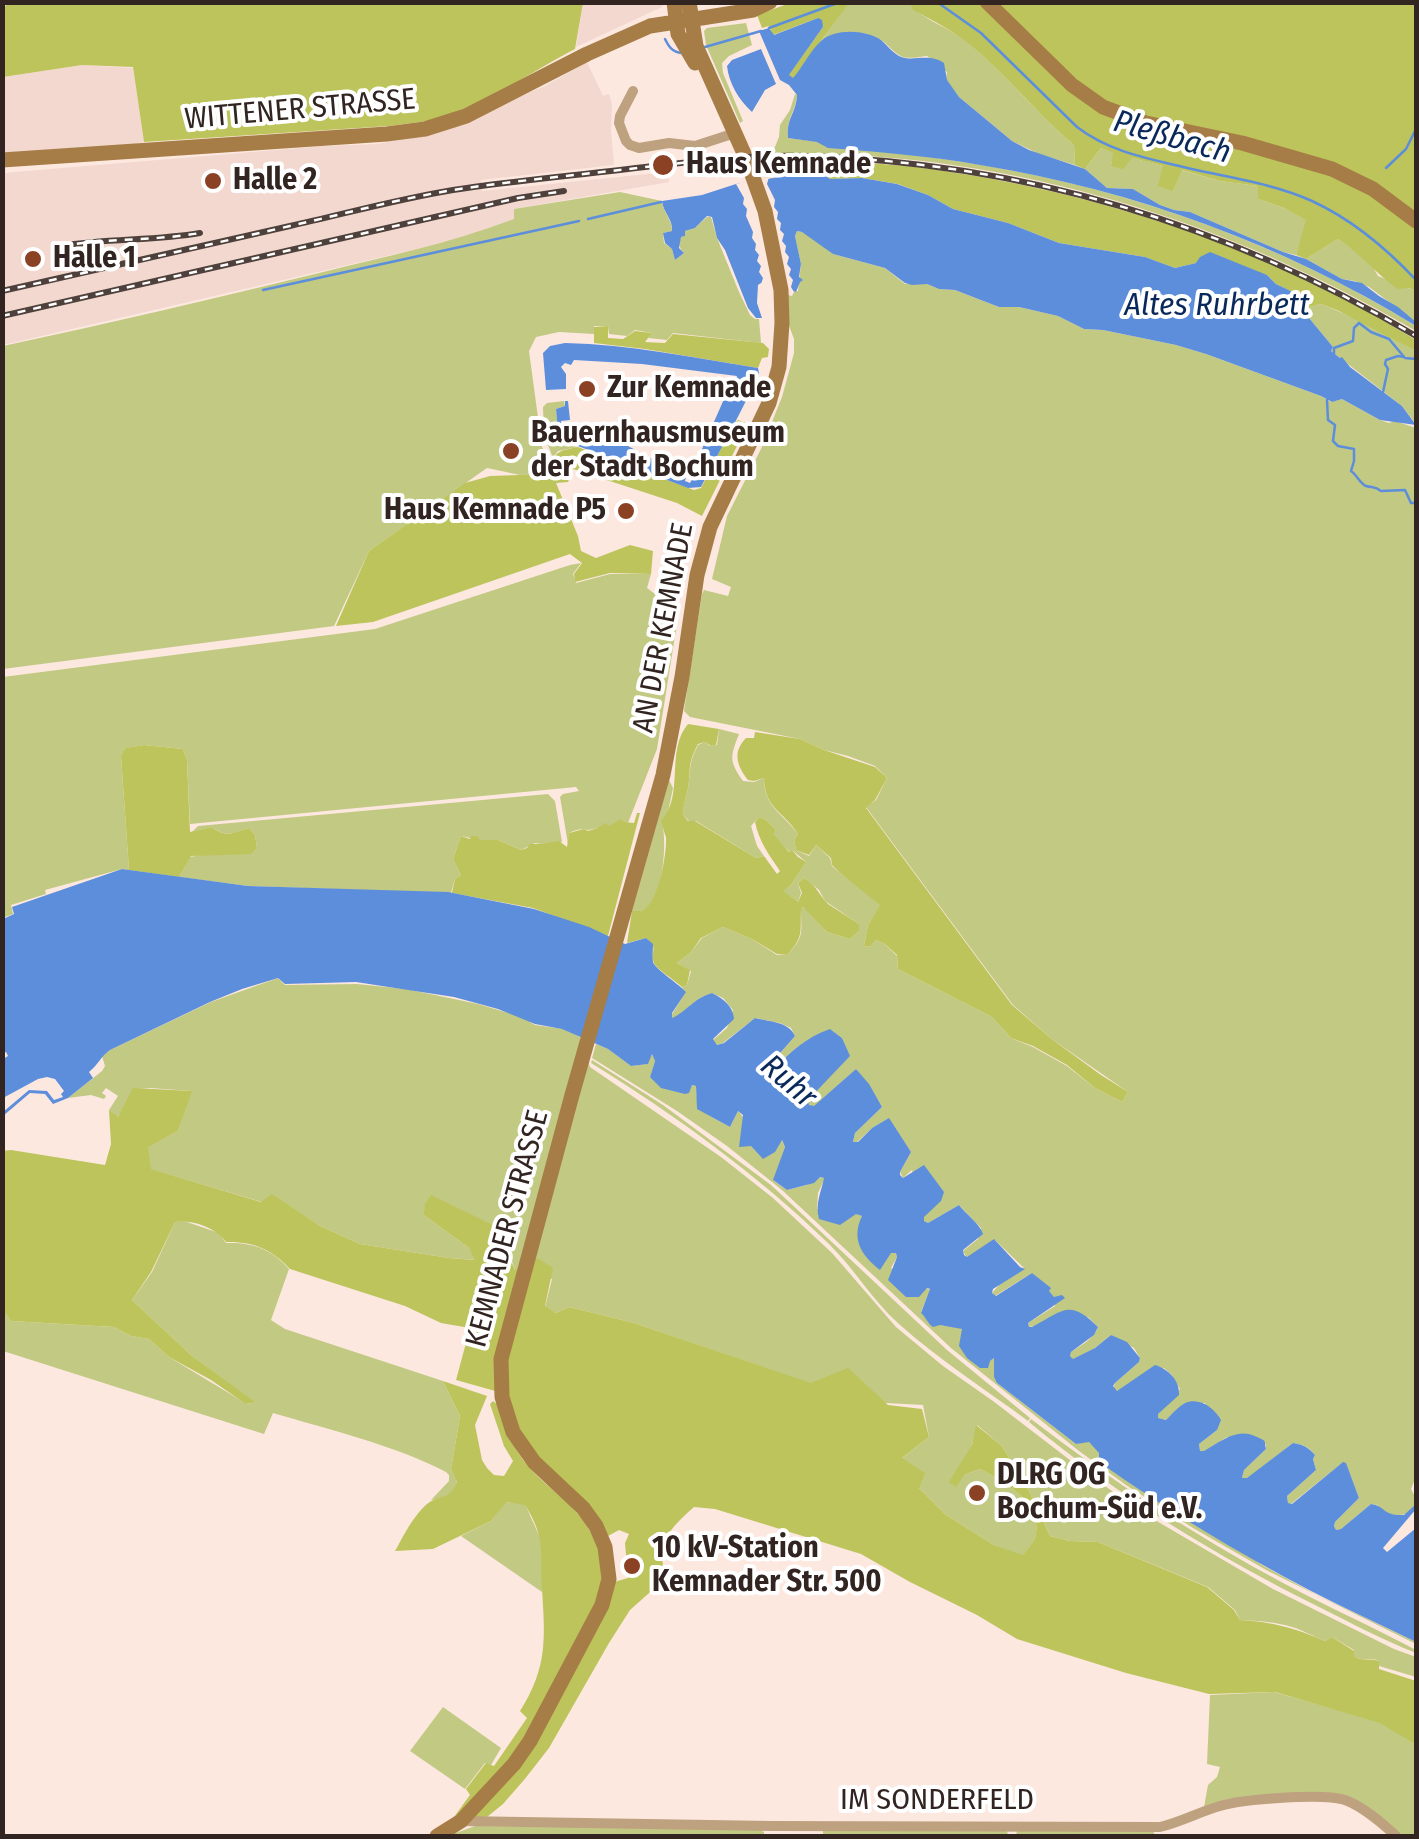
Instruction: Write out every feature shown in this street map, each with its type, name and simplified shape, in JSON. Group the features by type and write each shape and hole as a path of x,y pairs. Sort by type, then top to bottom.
{"main road":[{"path":"986,2 1072,84 1103,107 1146,123 1242,143 1332,169 1373,189 1416,221"},
{"name":"WITTENER STRASSE","path":"2,160 426,129 466,116 587,54 682,12 753,10 764,4"},
{"name":"AN DER KEMNADE","path":"625,910 668,750 704,547 717,508 769,403 779,367 782,323 781,290 765,211 682,12"},
{"name":"KEMNADER STRASSE","path":"437,1836 461,1821 530,1741 602,1604 609,1579 605,1547 596,1526 583,1508 534,1462 513,1432 502,1397 500,1368 625,910"}],"street":[{"path":"633,90 620,123 626,141 639,148 669,143 695,146 735,133"},
{"name":"IM SONDERFELD","path":"461,1821 770,1831 1160,1827 1244,1802 1330,1798 1359,1807 1396,1836"}],"shaded area":[{"path":"583,2 664,3 576,47"},
{"path":"587,62 603,96 609,94 612,104 614,165 481,180 482,191 667,172 669,182 514,209 514,219 482,232 3,345 3,173 376,144 426,136 545,86"},
{"path":"82,65 133,68 144,142 89,153 3,159 3,77"}],"green space":[{"path":"9,3 583,3 575,49 448,115 389,126 144,142 133,67 82,65 3,77 3,8"},
{"path":"790,3 849,3 793,79 788,76 823,27 818,18 773,35 769,26 762,28 757,15"},
{"path":"848,3 910,3 925,17 960,37 1074,145 1075,165 1012,141 959,97 946,80 947,72 927,56 903,57 877,38 861,33 822,40"},
{"path":"910,3 978,3 1087,103 1312,167 1376,198 1416,228 1416,291 1398,289 1338,239 1306,259 1296,255 1306,220 1258,199 1258,186 1182,170 1173,191 1158,186 1163,166 1132,158 1123,169 1111,166 1113,153 1101,148 1085,169 1075,165 1074,145 1005,77 961,38 913,10"},
{"path":"994,3 1416,3 1416,215 1377,187 1139,118 1099,100"},
{"path":"746,23 752,45 722,63 743,121 740,123 706,45 704,31"},
{"path":"795,94 788,138 1012,171 1141,203 1283,256 1373,301 1416,326 1416,331 1266,255 1106,198 941,163 857,155 772,154"},
{"path":"1101,148 1114,153 1111,165 1132,158 1163,166 1173,191 1181,170 1258,186 1258,199 1307,220 1296,255 1190,212 1160,205 1133,189 1107,188 1085,169"},
{"path":"806,160 906,166 973,176 1106,205 1171,225 1235,249 1358,306 1416,340 1416,351 1339,311 1321,304 1306,308 1299,295 1267,275 1196,263 1175,268 1145,257 1059,243 1008,223 953,209 898,184 862,178 830,179 822,172 791,177 781,173 770,175 768,162"},
{"path":"769,177 794,292 798,291 801,264 797,231 807,233 833,254 885,268 905,284 955,290 999,307 1019,307 1058,316 1084,329 1176,345 1331,402 1342,399 1380,420 1416,428 1416,1477 1411,1489 1416,1504 1408,1514 1391,1516 1371,1504 1336,1530 1335,1522 1359,1498 1342,1463 1288,1503 1287,1496 1316,1470 1315,1455 1308,1448 1293,1443 1247,1479 1242,1478 1266,1444 1227,1437 1200,1451 1199,1444 1217,1430 1205,1403 1185,1403 1166,1420 1157,1418 1180,1389 1164,1368 1113,1390 1115,1383 1139,1362 1134,1348 1111,1335 1073,1360 1071,1352 1098,1327 1088,1317 1029,1327 1028,1323 1055,1306 1054,1297 1032,1273 995,1296 992,1293 999,1285 1024,1268 995,1240 967,1258 963,1251 978,1239 981,1228 959,1205 928,1223 924,1221 912,1170 903,1178 900,1172 911,1152 888,1119 853,1142 855,1133 882,1107 856,1069 814,1107 809,1105 807,1100 849,1056 842,1038 831,1030 800,1045 774,1069 767,1068 795,1036 791,1028 755,1018 717,1045 713,1040 727,1028 733,1010 723,998 712,993 673,1019 671,1016 685,993 682,987 687,985 691,971 677,963 702,938 723,927 777,955 787,955 797,943 804,907 827,932 850,939 859,931 859,924 825,901 804,878 798,883 798,902 782,891 791,885 806,862 773,837 776,830 766,820 759,817 751,826 764,856 756,858 683,815 695,752 705,742 717,745 719,729 739,734 733,754 735,768 743,781 764,778 771,803 798,834 794,840 796,850 809,856 816,845 830,858 832,866 881,904 868,925 864,946 870,947 876,940 885,944 897,956 898,969 992,1017 1011,1038 1067,1066 1095,1088 1122,1102 1128,1092 1053,1040 1013,1005 866,807 876,800 887,778 875,766 800,739 690,717 684,711 702,594 704,590 728,596 731,587 712,579 727,516 761,449 794,353 759,179"},
{"path":"620,192 662,201 672,231 663,233 664,243 672,249 675,260 684,253 679,244 685,231 711,217 739,292 750,315 759,319 761,343 673,333 667,340 648,338 652,333 635,330 627,336 609,334 608,326 594,326 594,334 559,332 536,337 529,351 542,447 552,464 549,474 520,475 487,468 369,551 334,626 3,669 3,346 440,243 514,219 514,209"},
{"path":"1338,239 1371,264 1378,276 1416,291 1416,322 1369,287 1342,279 1306,259"},
{"path":"1321,304 1416,351 1416,424 1402,406 1331,351 1333,347 1309,318 1306,308"},
{"path":"608,326 608,338 623,339 635,331 652,333 645,342 665,343 673,334 763,343 769,349 768,357 762,358 758,368 594,343 594,327"},
{"path":"564,401 565,406 556,409 559,442 578,447 558,451 553,458 544,435 543,407"},
{"path":"738,420 748,424 702,516 677,503 573,469 568,482 556,483 581,551 596,558 630,545 653,551 651,574 610,573 575,582 574,574 582,563 570,554 373,622 336,626 369,551 465,483 490,476 549,474 557,454 578,447 694,490 701,488"},
{"path":"581,563 573,574 576,583 610,574 651,574 647,588 670,605 680,605 657,749 628,823 574,831 569,833 568,844 560,797 579,791 576,787 190,824 183,749 144,745 127,748 121,756 129,870 45,890 46,894 11,905 13,914 3,918 3,677 375,629"},
{"path":"688,724 719,729 716,745 698,744 694,752 683,815 756,858 764,856 777,874 780,871 755,822 759,817 766,820 789,852 792,850 806,862 783,891 798,902 802,893 798,883 804,878 828,904 859,924 859,931 850,939 827,932 803,907 799,939 787,955 777,954 723,927 701,938 677,963 690,970 687,985 682,987 655,965 653,948 646,938 627,943 632,911 647,907 659,884 666,844 661,821 672,799 677,747"},
{"path":"755,732 800,739 875,767 887,778 866,808 1012,1005 1053,1040 1128,1092 1122,1102 1095,1088 1067,1065 1011,1038 992,1017 898,969 897,955 885,944 876,940 870,947 864,946 868,925 880,905 840,873 816,845 809,855 796,850 794,840 798,834 771,803 764,778 748,780 739,764 739,748 746,738 754,738"},
{"path":"144,745 183,749 187,760 190,832 212,827 230,834 249,828 257,848 251,854 191,856 179,877 129,870 121,756 126,748"},
{"path":"669,780 673,788 667,817 662,822 661,879 647,908 632,911"},
{"path":"548,794 555,801 562,842 535,843 521,850 498,840 461,836 453,859 461,875 455,879 451,893 248,886 179,877 190,857 250,854 257,848 249,828 230,834 212,827 192,832 198,826"},
{"path":"637,813 608,936 533,908 452,893 455,879 461,875 453,859 461,836 498,840 521,850 530,844 559,841 567,847 569,833 588,831 605,823 609,826 621,819 634,823"},
{"path":"278,978 285,985 357,984 406,989 478,1004 580,1037 590,1067 721,1157 773,1198 832,1253 896,1327 943,1366 1148,1516 1273,1589 1416,1657 1416,1677 1379,1666 1376,1660 1353,1657 1354,1650 1332,1637 1325,1641 1286,1625 1240,1620 1235,1610 1208,1587 1098,1542 1050,1536 1002,1446 977,1425 964,1475 980,1469 1027,1502 1036,1522 1036,1534 1023,1556 994,1545 946,1515 919,1488 901,1459 929,1437 923,1405 886,1403 812,1384 634,1323 569,1307 556,1313 545,1307 552,1279 515,1270 501,1229 424,1215 469,1248 477,1260 360,1244 320,1226 272,1195 262,1202 150,1169 147,1147 178,1131 191,1091 137,1089 117,1118 109,1110 118,1096 106,1088 102,1093 104,1099 91,1095 68,1098 102,1071 102,1056 110,1050 211,1002"},
{"path":"596,1044 631,1066 647,1064 652,1054 655,1061 650,1077 690,1089 696,1086 701,1108 730,1127 738,1111 757,1152 781,1139 785,1147 774,1181 787,1190 825,1178 818,1193 817,1209 863,1217 896,1252 891,1268 930,1290 921,1312 940,1325 963,1330 962,1338 990,1361 995,1357 997,1383 1076,1444 1088,1441 1262,1565 1416,1644 1268,1571 1193,1528 1079,1451 951,1348 782,1190 677,1111 592,1058"},
{"path":"592,1060 663,1105 771,1185 947,1350 1030,1418 1028,1421 899,1324 837,1253 773,1193 684,1125 591,1063"},
{"path":"133,1088 192,1091 178,1131 148,1147 151,1169 261,1202 272,1194 320,1226 360,1244 475,1260 469,1248 424,1215 431,1195 501,1229 515,1270 537,1258 553,1268 545,1306 556,1313 569,1307 634,1323 811,1383 848,1368 888,1405 922,1409 929,1437 902,1458 925,1473 919,1488 946,1515 994,1545 1023,1555 1035,1537 1036,1522 1019,1494 980,1469 964,1475 956,1487 949,1482 972,1445 976,1425 1002,1446 1050,1536 1098,1542 1207,1587 1240,1620 1284,1626 1325,1641 1332,1637 1354,1651 1354,1657 1379,1661 1379,1669 1416,1681 1416,1745 1380,1723 1275,1692 1209,1694 1017,1639 861,1554 715,1509 694,1507 678,1522 663,1546 667,1577 630,1610 549,1748 503,1804 487,1817 470,1819 494,1793 614,1582 628,1578 625,1543 629,1534 619,1530 608,1536 536,1458 519,1435 506,1394 456,1380 470,1328 441,1323 405,1306 290,1269 269,1251 226,1242 203,1226 175,1222 151,1272 132,1300 191,1355 255,1402 246,1404 169,1357 149,1339 114,1327 11,1321 2,1309 2,1151 105,1165 111,1144 109,1110 118,1117"},
{"path":"184,1221 219,1233 226,1243 261,1248 289,1269 271,1320 285,1329 443,1381 460,1416 451,1469 457,1480 454,1492 431,1500 449,1481 446,1472 361,1439 273,1413 264,1434 3,1351 2,1309 11,1321 114,1327 149,1339 169,1357 247,1404 254,1402 191,1355 132,1300 152,1272 175,1222"},
{"path":"443,1381 487,1396 475,1425 482,1460 494,1475 504,1476 513,1461 490,1404 493,1401 498,1405 523,1459 591,1532 602,1576 590,1621 518,1749 489,1788 454,1817 470,1795 466,1789 486,1763 494,1766 527,1718 520,1711 540,1666 544,1623 541,1546 525,1505 506,1502 491,1521 433,1549 395,1551 422,1509 448,1495 457,1481 451,1469 460,1416"},
{"path":"1031,1419 1186,1527 1416,1653 1205,1546 1097,1475 1029,1422"},
{"path":"505,1502 525,1504 542,1542 542,1592 461,1536 491,1521"},
{"path":"1274,1692 1380,1722 1416,1745 1416,1836 1400,1836 1364,1805 1259,1796 1227,1799 1204,1807 1208,1785 1217,1777 1220,1767 1207,1764 1210,1695"},
{"path":"443,1707 501,1748 491,1765 485,1763 465,1789 410,1751"},
{"path":"475,1826 757,1828 764,1836 448,1836"},
{"path":"823,1828 1007,1830 1008,1836 823,1836"},
{"path":"1017,1830 1154,1830 1154,1836 1016,1836"}],"water":[{"path":"818,18 823,27 789,75 793,78 821,41 842,32 875,37 904,58 938,60 944,63 947,80 959,97 1012,141 1085,169 1107,188 1133,189 1160,205 1190,212 1306,259 1342,279 1362,283 1398,307 1416,326 1261,246 1095,189 980,165 828,148 817,142 788,138 797,95 780,80 759,31 769,28 774,35"},
{"path":"761,49 776,84 765,90 752,112 735,91 727,66 732,60"},
{"name":"Altes Ruhrbett","path":"822,172 830,179 862,178 897,184 953,209 1008,223 1059,243 1145,257 1175,268 1196,263 1210,252 1267,275 1299,295 1309,318 1333,347 1331,351 1402,406 1416,425 1380,420 1342,399 1332,402 1176,345 1084,329 1058,316 1019,307 999,307 955,290 905,283 885,268 833,254 797,231 799,277 803,280 796,292 758,285 757,303 762,318 756,318 717,238 712,217 707,216 695,228 685,231 679,248 684,253 675,260 665,243 663,233 672,231 672,227 662,201 702,195 736,184"},
{"path":"565,343 638,349 758,368 752,388 701,487 688,488 578,446 563,445 559,442 556,409 568,401 570,420 561,421 563,438 583,438 583,422 686,477 685,481 690,483 737,376 574,360 561,367 566,374 566,389 546,390 543,353 550,346"},
{"name":"Ruhr","path":"122,869 248,886 448,892 534,909 625,944 646,938 653,944 655,965 686,992 672,1018 712,993 727,1003 734,1019 713,1039 717,1045 755,1018 792,1031 795,1036 767,1068 770,1070 807,1040 830,1029 842,1038 850,1056 808,1100 809,1105 814,1106 856,1069 882,1107 855,1133 853,1142 889,1118 911,1152 900,1175 903,1178 924,1165 944,1192 924,1221 928,1223 959,1205 983,1234 963,1250 964,1255 967,1257 994,1239 1025,1269 993,1289 996,1296 1032,1273 1051,1288 1054,1297 1065,1298 1028,1323 1029,1327 1066,1310 1088,1318 1098,1327 1094,1335 1071,1352 1073,1359 1111,1335 1127,1342 1139,1362 1113,1386 1117,1391 1155,1365 1169,1372 1178,1385 1179,1395 1158,1418 1166,1420 1183,1404 1196,1401 1221,1420 1217,1430 1199,1444 1200,1451 1236,1434 1250,1434 1264,1441 1266,1449 1244,1470 1242,1478 1293,1443 1308,1448 1315,1455 1316,1470 1287,1496 1288,1503 1292,1504 1346,1463 1359,1498 1335,1522 1336,1530 1371,1504 1404,1515 1416,1504 1383,1548 1387,1552 1416,1528 1416,1642 1257,1562 1099,1462 1099,1453 1089,1442 1076,1444 997,1383 994,1358 988,1368 980,1368 967,1358 959,1346 962,1329 929,1324 921,1313 930,1289 919,1297 906,1297 888,1280 896,1253 891,1253 880,1270 868,1258 858,1239 862,1216 856,1214 840,1225 819,1219 824,1178 787,1190 773,1180 785,1147 782,1140 775,1152 763,1159 751,1146 739,1147 743,1115 738,1111 730,1127 697,1109 696,1086 692,1085 685,1094 661,1088 650,1077 655,1061 652,1054 648,1064 631,1066 608,1049 562,1029 454,997 356,982 285,984 278,978 210,1002 110,1050 89,1072 93,1078 68,1098 53,1104 45,1094 30,1093 3,1116 29,1090 47,1091 54,1100 63,1097 64,1091 55,1079 47,1077 3,1098 3,1059 8,1056 2,1053 3,919 14,914 12,907"}],"pier":[{"path":"769,177 767,184 775,200 789,257 792,296 764,289 761,284 759,255 744,198 736,184"}],"waterway":[{"name":"Pleßbach","path":"769,28 840,2"},
{"name":"Pleßbach","path":"937,2 981,33 1090,136 1132,154 1268,186 1312,201 1368,236 1416,280"},
{"name":"Pleßbach","path":"705,47 761,31"},
{"name":"Pleßbach","path":"665,39 671,49 682,53"},
{"path":"1386,168 1406,149 1416,129"},
{"path":"588,219 661,202"},
{"path":"263,290 579,221"},
{"path":"1334,355 1334,348 1353,341 1354,328 1359,323 1389,339 1405,358 1416,359"},
{"path":"1383,392 1386,360 1404,357"},
{"path":"1327,400 1328,420 1335,425 1333,441 1354,449 1351,471 1366,486 1381,491 1405,490 1411,503 1416,503"}],"railway":[{"path":"2,291 453,190 708,160 807,156 968,171 1123,207 1272,262 1416,336"},
{"path":"2,316 518,198 564,191"},
{"path":"61,246 200,233"}],"place":[{"name":"Haus Kemnade","path":"663,165"},
{"name":"Halle 2","path":"213,181"},
{"name":"Halle 1","path":"33,259"},
{"name":"Zur Kemnade","path":"587,389"},
{"name":"Bauernhausmuseum der Stadt Bochum","path":"511,451"},
{"name":"Haus Kemnade P5","path":"626,511"},
{"name":"DLRG OG Bochum-Süd e.V.","path":"977,1493"},
{"name":"10 kV-Station Kemnader Str. 500","path":"632,1566"}]}
